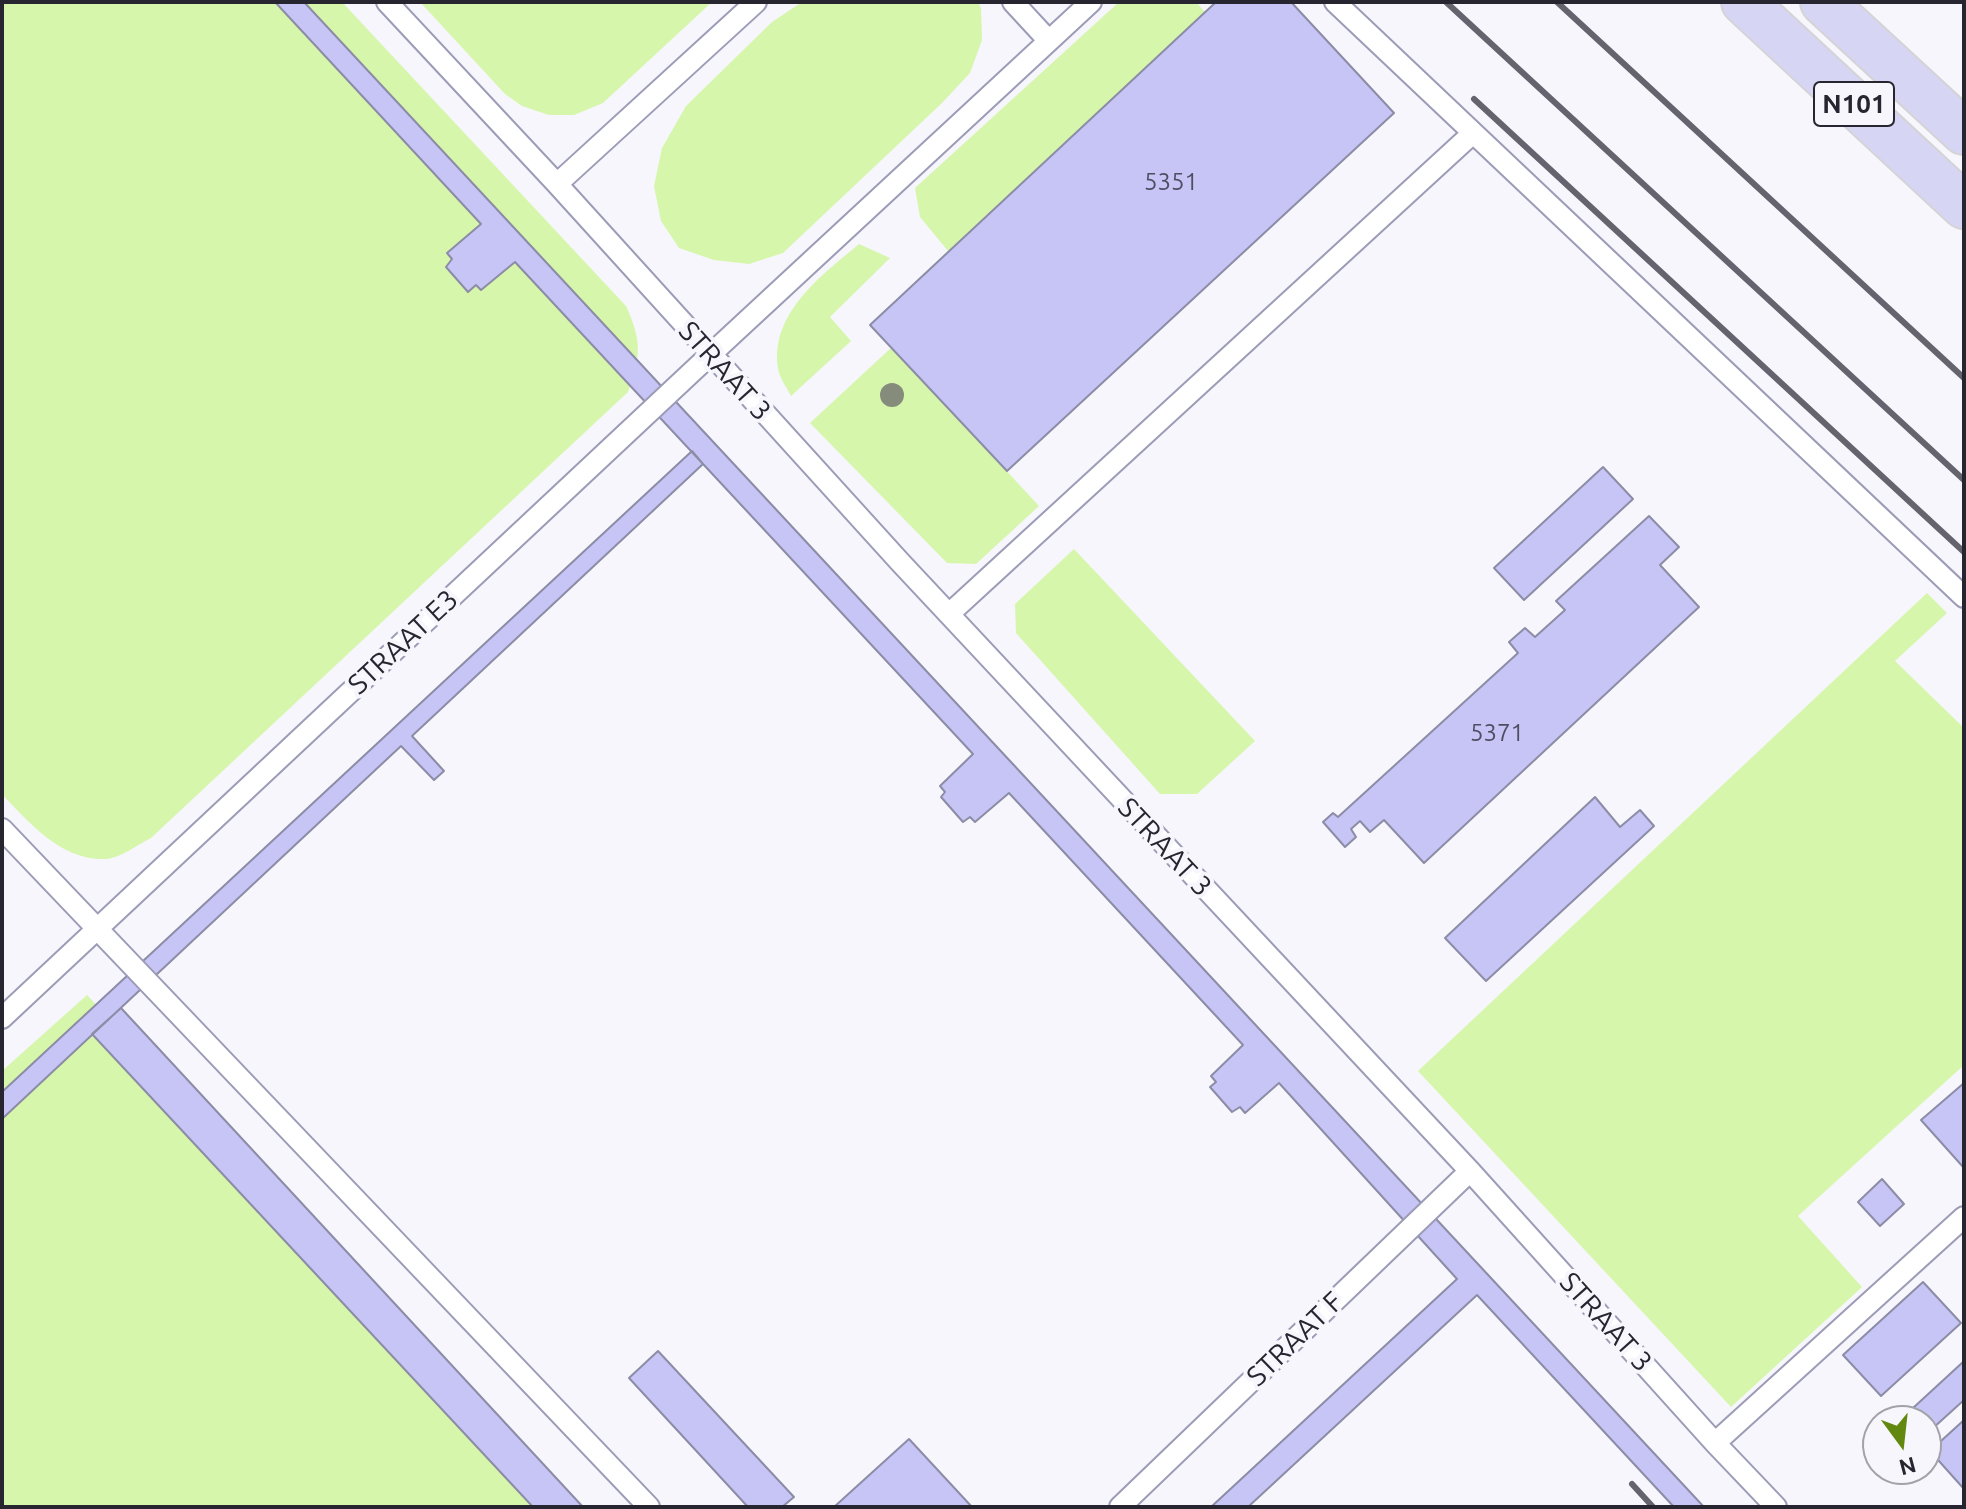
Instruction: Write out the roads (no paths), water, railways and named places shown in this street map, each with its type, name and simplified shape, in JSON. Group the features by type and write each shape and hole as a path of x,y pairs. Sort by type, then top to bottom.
{"main road":[{"name":"N101","path":"1744,2 1964,206"},
{"name":"N101","path":"1823,2 1964,132"}],"lane":[{"name":"STRAAT 3","path":"387,2 949,614 1470,1171 1776,1507"},
{"path":"557,184 756,2"},
{"path":"1013,2 1049,41"},
{"name":"STRAAT E3","path":"2,1018 1091,2"},
{"path":"1335,2 1964,597"},
{"path":"949,614 1473,133"},
{"path":"2,829 649,1507"},
{"name":"STRAAT F","path":"1120,1507 1470,1171"},
{"path":"1715,1443 1964,1217"}],"railway":[{"path":"1446,2 1964,480"},
{"path":"1557,2 1964,378"},
{"path":"1474,99 1964,552"},
{"path":"1632,1484 1653,1507"}]}
